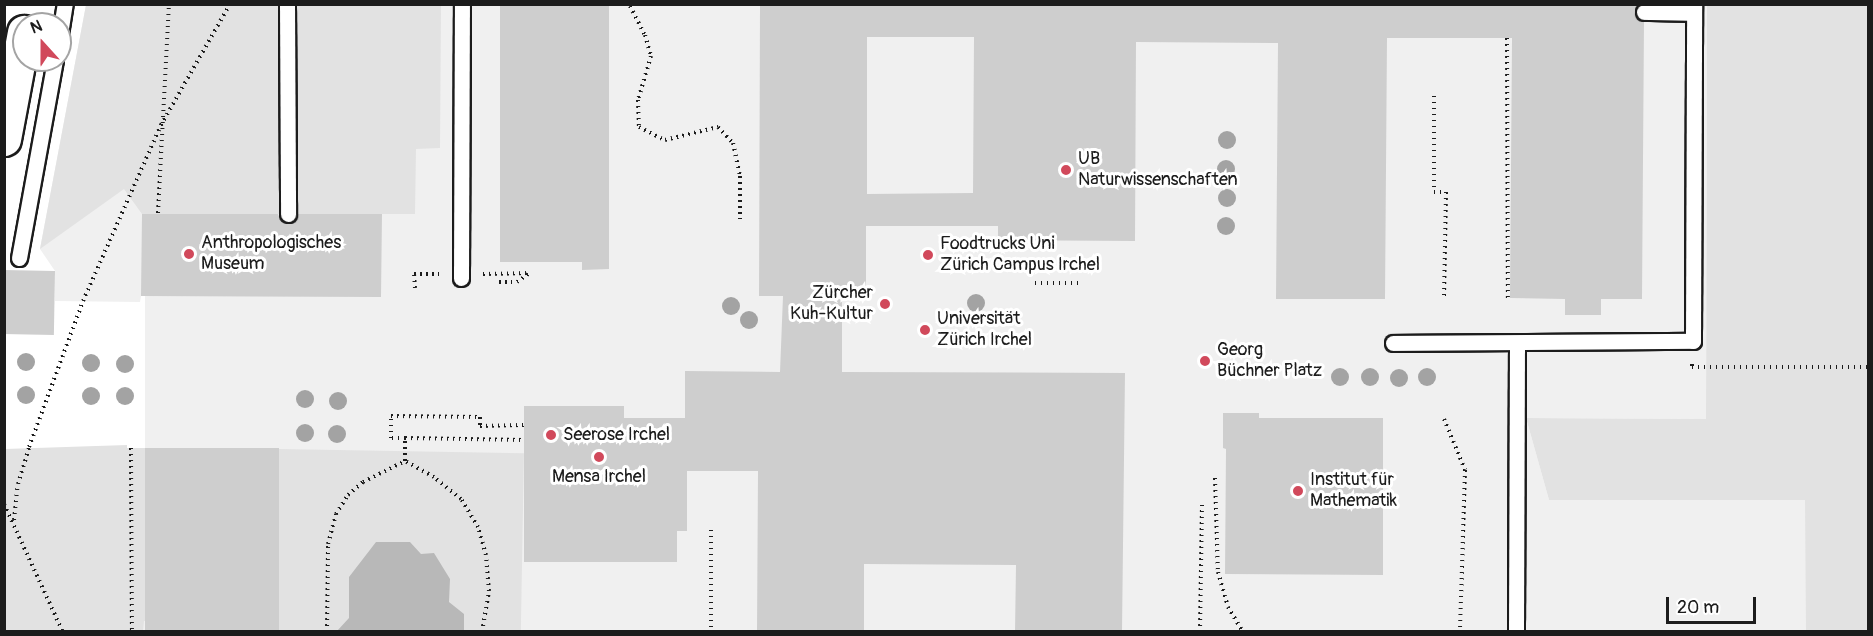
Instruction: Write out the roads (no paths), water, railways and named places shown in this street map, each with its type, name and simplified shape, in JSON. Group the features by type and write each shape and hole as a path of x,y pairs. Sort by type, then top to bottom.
{"main road":[{"path":"4,139 17,72"}],"lane":[{"path":"287,4 288,214"},
{"path":"461,278 462,4"},
{"path":"1393,343 1693,341 1694,8 1644,12"},
{"path":"19,258 53,72"},
{"path":"1516,632 1517,343"}],"place":[{"name":"UB Naturwissenschaften","path":"1066,170"},
{"name":"Anthropologisches Museum","path":"189,254"},
{"name":"Foodtrucks Uni Zürich Campus Irchel","path":"928,255"},
{"name":"Zürcher Kuh-Kultur","path":"885,304"},
{"name":"Universität Zürich Irchel","path":"925,330"},
{"name":"Georg Büchner Platz","path":"1205,361"},
{"name":"Seerose Irchel","path":"551,435"},
{"name":"Mensa Irchel","path":"599,457"},
{"name":"Institut für Mathematik","path":"1298,491"}]}
